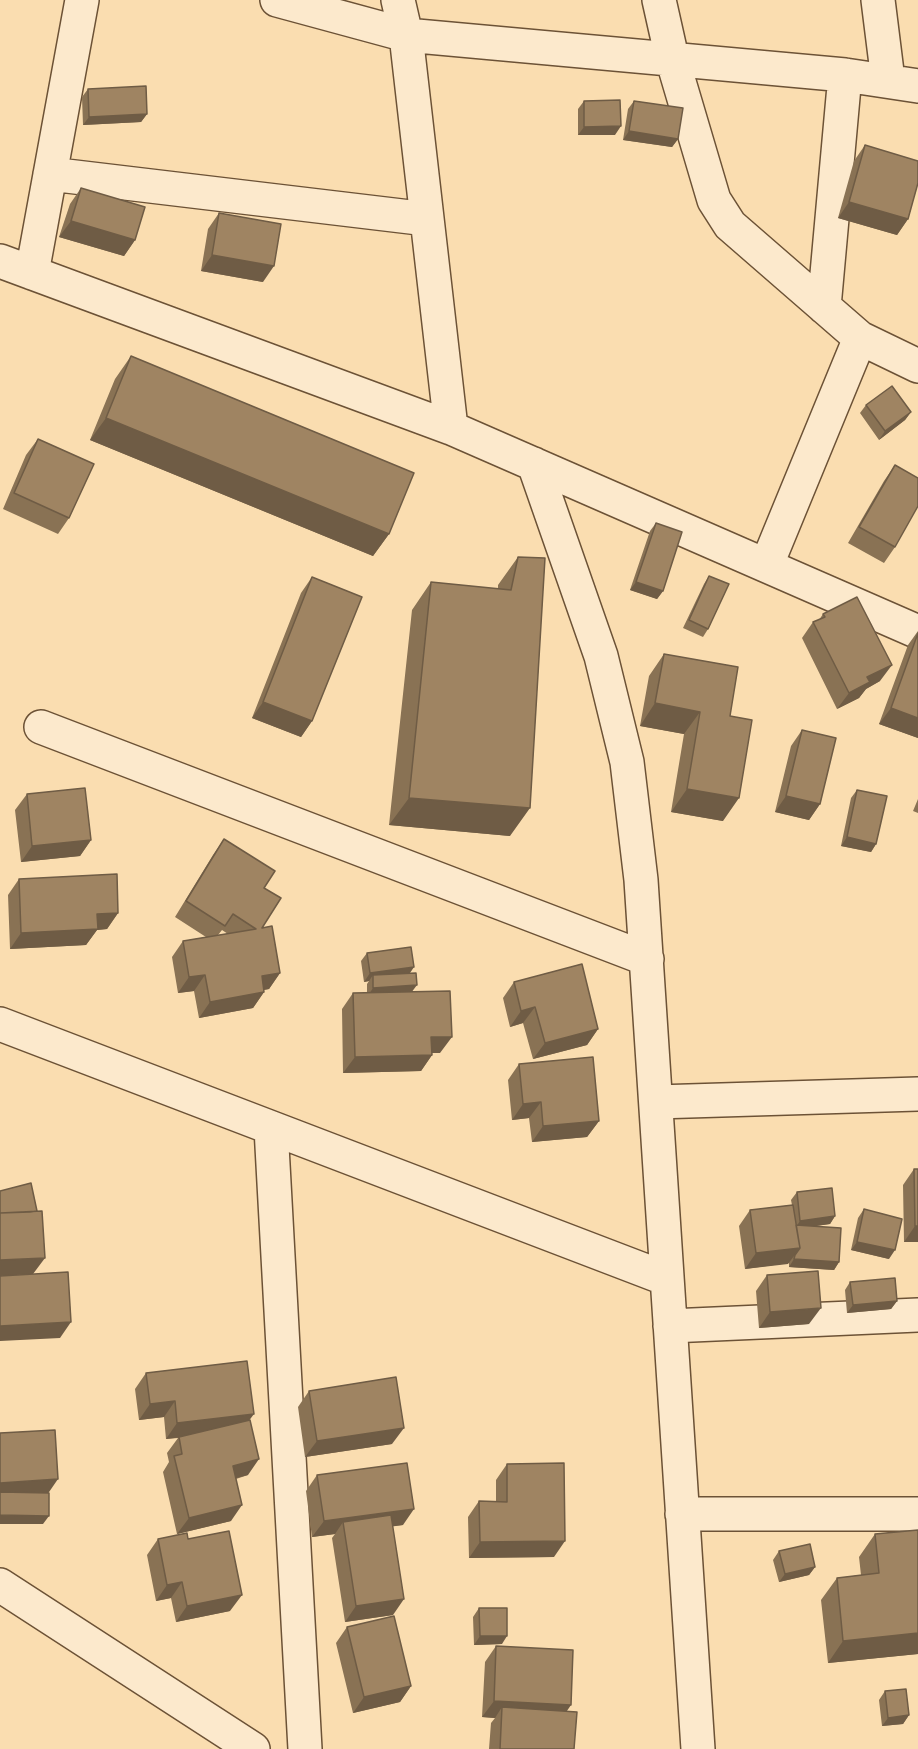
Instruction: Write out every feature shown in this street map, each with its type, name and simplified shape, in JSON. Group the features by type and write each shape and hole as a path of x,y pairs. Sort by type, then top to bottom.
{"street":[{"path":"32,273 82,0"},
{"path":"277,0 406,35 672,58 903,83 878,0"},
{"path":"398,0 406,35 451,428"},
{"path":"659,0 672,58 714,200 730,225 860,338 918,366"},
{"path":"824,307 844,75"},
{"path":"50,174 427,219"},
{"path":"0,261 451,428 767,564 918,632"},
{"path":"767,564 860,338"},
{"path":"534,464 601,656 627,762 641,880 647,960 698,1749"},
{"path":"41,727 647,960"},
{"path":"0,1024 667,1280"},
{"path":"656,1102 918,1094"},
{"path":"271,1128 305,1749"},
{"path":"670,1326 918,1315"},
{"path":"682,1514 918,1514"},
{"path":"0,1585 253,1749"}],"building":[{"path":"146,86 147,114 89,117 88,89"},
{"path":"620,100 621,126 584,127 584,101"},
{"path":"634,101 683,108 678,139 629,131"},
{"path":"865,145 918,161 918,183 908,219 849,202"},
{"path":"81,188 145,207 135,240 71,221"},
{"path":"219,213 281,224 274,266 212,255"},
{"path":"131,356 414,473 389,534 106,418"},
{"path":"892,386 911,412 885,431 866,405"},
{"path":"38,439 94,464 69,518 14,493"},
{"path":"895,465 918,478 918,506 895,547 859,527"},
{"path":"656,523 682,532 663,591 636,582"},
{"path":"518,557 545,558 530,808 409,798 431,582 511,590"},
{"path":"709,576 729,584 708,629 689,620"},
{"path":"312,577 362,597 312,721 263,702"},
{"path":"857,597 892,665 867,677 870,682 849,693 813,622 825,617 823,614"},
{"path":"918,633 918,718 891,708"},
{"path":"664,654 738,667 730,716 752,720 739,798 687,789 700,712 655,703"},
{"path":"802,730 836,738 820,804 786,796"},
{"path":"85,788 91,840 32,846 27,794"},
{"path":"857,790 887,796 876,844 847,837"},
{"path":"224,839 275,871 264,888 281,898 262,928 272,926 280,973 262,976 264,992 210,1002 205,975 189,977 183,941 256,929 233,914 225,926 186,901"},
{"path":"117,874 118,913 97,914 98,929 21,933 19,879"},
{"path":"411,947 414,967 370,973 367,953"},
{"path":"582,964 598,1029 545,1043 535,1007 521,1011 514,982"},
{"path":"416,973 417,985 373,988 373,975"},
{"path":"450,991 452,1037 431,1037 432,1055 355,1057 353,993"},
{"path":"593,1057 599,1121 543,1126 541,1102 523,1104 519,1064"},
{"path":"914,1169 918,1169 918,1226 915,1226"},
{"path":"31,1183 37,1211 0,1213 0,1191"},
{"path":"832,1188 835,1216 800,1221 797,1192"},
{"path":"793,1205 800,1248 756,1253 750,1210"},
{"path":"864,1209 902,1219 895,1250 857,1242"},
{"path":"42,1211 45,1258 0,1260 0,1213"},
{"path":"796,1225 841,1228 839,1262 794,1259 800,1248"},
{"path":"818,1271 821,1308 770,1312 767,1275"},
{"path":"68,1272 71,1322 0,1326 0,1276"},
{"path":"895,1278 897,1301 853,1305 850,1282"},
{"path":"247,1361 254,1414 177,1423 175,1401 150,1404 146,1373"},
{"path":"396,1377 404,1428 317,1441 309,1391"},
{"path":"250,1420 259,1459 233,1466 242,1505 189,1518 174,1456 182,1454 179,1437"},
{"path":"55,1430 58,1479 0,1483 0,1433"},
{"path":"407,1463 414,1509 324,1521 317,1475"},
{"path":"564,1463 565,1541 480,1542 479,1501 507,1502 507,1464"},
{"path":"0,1492 49,1493 49,1516 0,1515"},
{"path":"391,1515 404,1599 356,1606 343,1522"},
{"path":"918,1530 918,1633 843,1641 837,1578 879,1573 875,1534"},
{"path":"229,1531 242,1595 187,1606 182,1582 167,1585 158,1539 187,1533 188,1539"},
{"path":"810,1544 815,1567 785,1574 779,1551"},
{"path":"479,1608 507,1608 507,1636 480,1636"},
{"path":"394,1616 411,1686 364,1697 347,1627"},
{"path":"496,1646 573,1650 571,1705 494,1701"},
{"path":"906,1689 909,1715 888,1718 885,1691"},
{"path":"502,1707 577,1712 574,1749 500,1749"}]}
